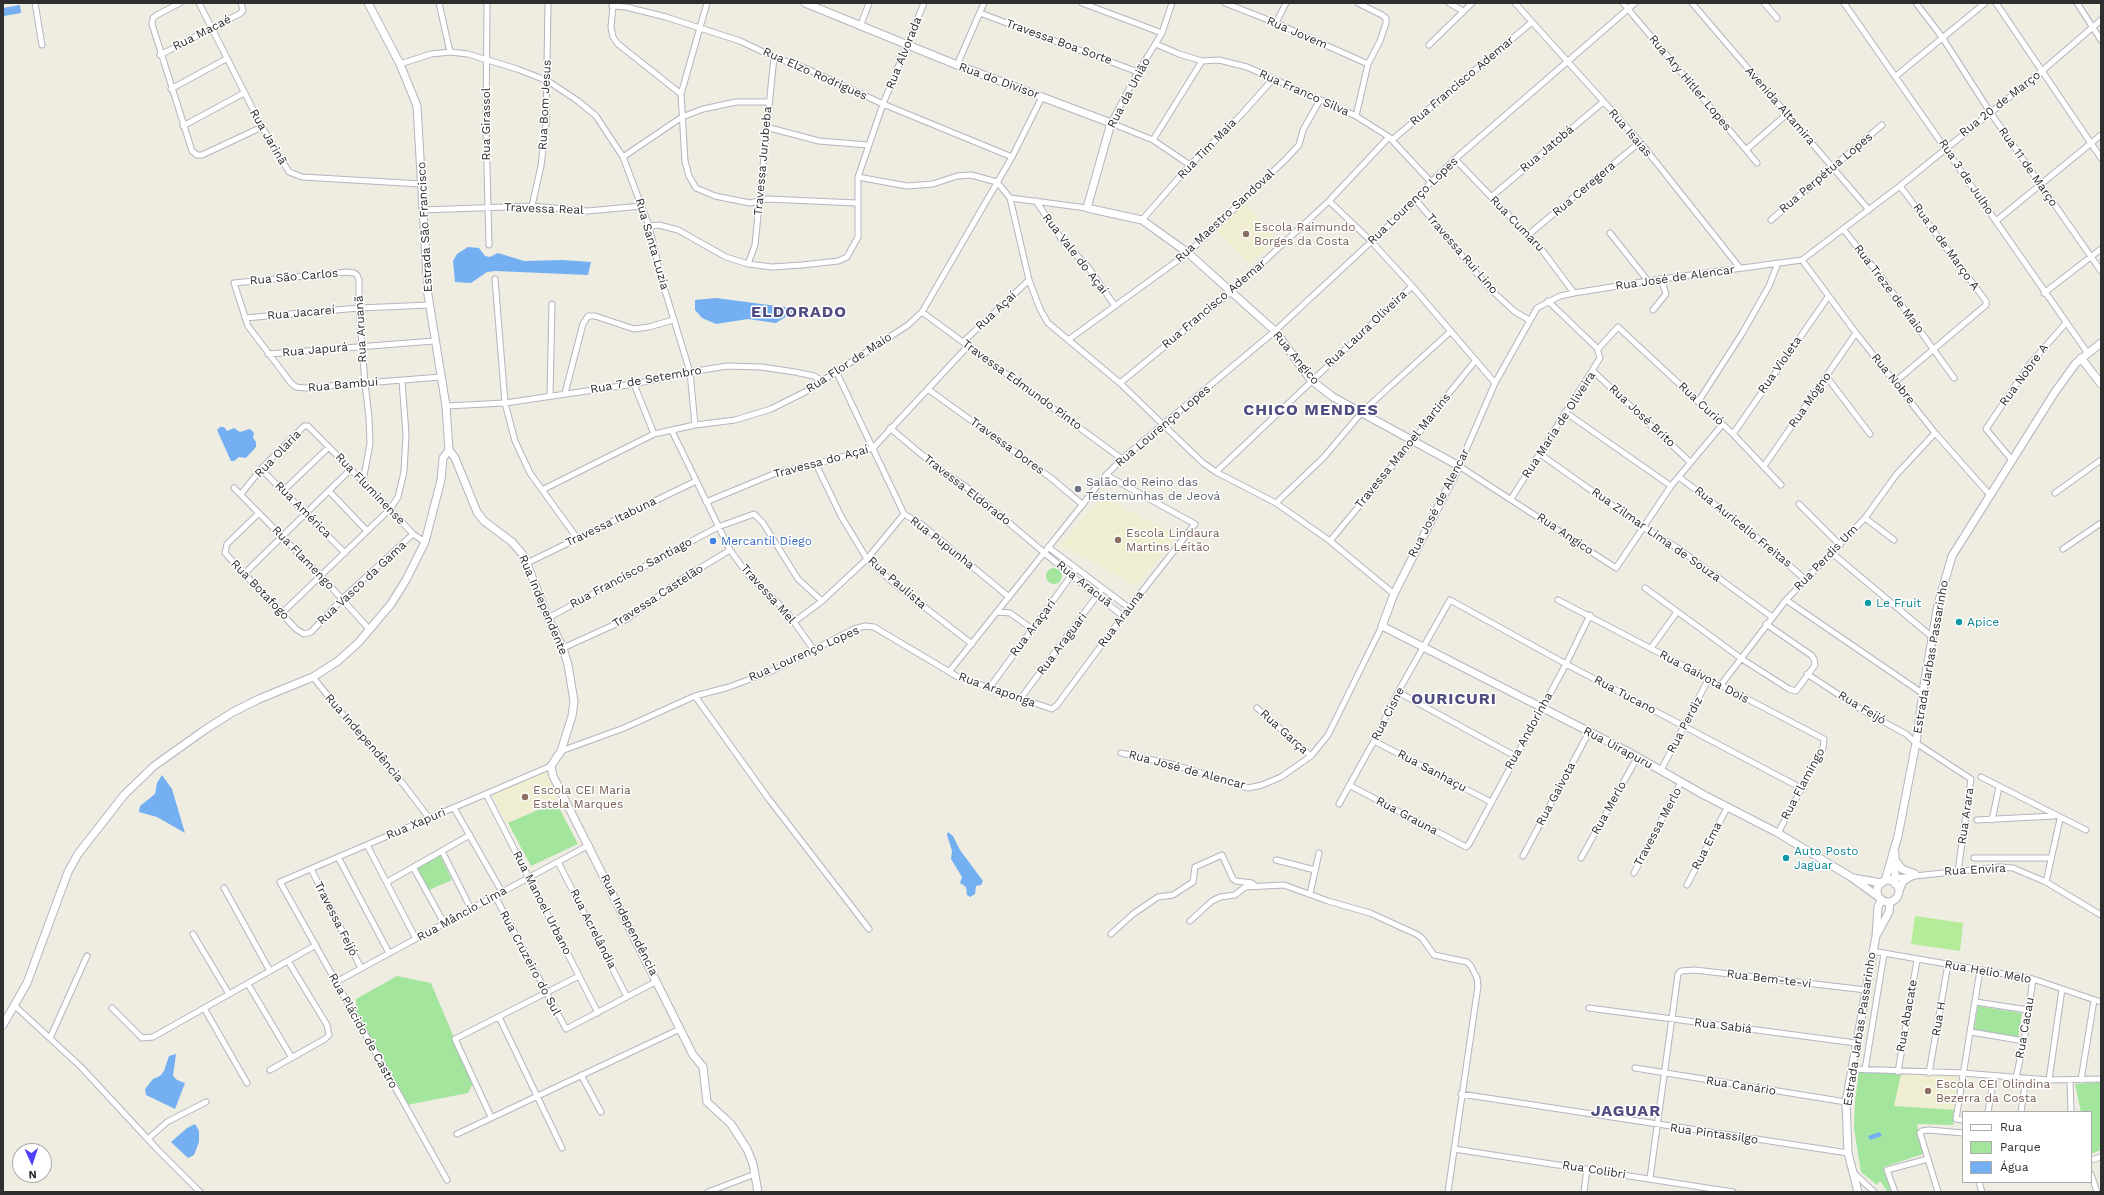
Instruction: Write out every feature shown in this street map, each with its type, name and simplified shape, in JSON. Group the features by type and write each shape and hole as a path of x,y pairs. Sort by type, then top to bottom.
{"street":[{"path":"35,3 42,45"},
{"path":"180,3 153,18 152,24 160,55 192,151 196,154 202,155 262,127"},
{"name":"Rua Jarinã","path":"199,3 244,93 287,170 298,177 421,184"},
{"name":"Rua Macaé","path":"160,55 241,13 243,10 241,3"},
{"name":"Estrada São Francisco","path":"368,3 400,64 417,106 422,210 430,305 434,341 446,406 449,450"},
{"path":"439,3 450,52"},
{"name":"Rua Girassol","path":"487,3 487,208 489,246"},
{"name":"Rua Bom Jesus","path":"532,206 541,166 548,81 548,3"},
{"path":"707,3 681,94 685,161 689,176 696,188 714,196 750,203 760,200 857,203"},
{"name":"Rua do Divisor","path":"805,3 907,46 1153,140 1190,165"},
{"path":"860,27 869,3"},
{"name":"Rua Alvorada","path":"649,226 659,225 678,230 726,258 748,264 772,267 802,265 838,261 847,256 858,237 858,177 883,104 924,3"},
{"path":"957,65 984,3"},
{"path":"1082,3 1162,33"},
{"name":"Rua da União","path":"1087,208 1111,123 1138,72 1162,33 1172,3"},
{"name":"Rua Jovem","path":"1225,3 1276,23 1368,64"},
{"path":"1276,23 1286,3"},
{"path":"1356,116 1368,64 1380,41 1386,23 1386,18 1358,3"},
{"path":"1449,3 1463,10"},
{"path":"1429,45 1463,10 1472,3"},
{"name":"Rua Isaias","path":"1515,3 1640,142 1740,268"},
{"name":"Rua Ary Hitler Lopes","path":"1623,3 1747,149 1757,163"},
{"name":"Rua Lourenço Lopes","path":"561,751 624,728 695,696 729,687 772,671 854,629 874,627 949,672 1106,475 1122,459 1164,426 1275,331 1416,200 1431,182 1455,159 1635,3"},
{"name":"Avenida Altamira","path":"1692,3 1869,210"},
{"path":"1764,3 1777,18"},
{"name":"Rua 3 de Julho","path":"1844,3 1946,147 2065,324 2087,352"},
{"name":"Rua 11 de Março","path":"1916,3 1942,37 1990,112 2040,185 2092,256 2101,271"},
{"path":"1896,76 1985,3"},
{"path":"1996,3 2101,158"},
{"path":"2077,3 2101,40"},
{"path":"613,5 611,27 613,37 618,44 681,94"},
{"name":"Rua Elzo Rodrigues","path":"613,5 643,10 701,26 740,40 774,57 805,68 883,104 1012,157"},
{"name":"Travessa Boa Sorte","path":"980,13 1138,72"},
{"name":"Rua 20 de Março","path":"1802,260 1900,186 1946,147 2042,71 2101,20"},
{"name":"Rua Francisco Ademar","path":"1120,383 1231,292 1329,201 1390,139 1532,22"},
{"name":"Rua Franco Silva","path":"1156,44 1179,54 1202,61 1219,60 1247,67 1356,116 1390,139 1431,182"},
{"name":"Rua Santa Luzia","path":"400,64 431,54 450,52 468,54 548,81 578,100 596,116 623,157 649,226 662,281 690,372 695,425"},
{"name":"Travessa Jurubeba","path":"748,264 755,245 768,102 774,57"},
{"path":"171,89 226,58"},
{"path":"1153,140 1202,61"},
{"name":"Rua Tim Maia","path":"1142,220 1190,165 1241,115 1273,79"},
{"path":"183,126 244,93"},
{"name":"Rua Flor de Maio","path":"542,490 654,434 695,425 735,420 771,409 805,392 821,380 908,325 922,312 1012,157 1042,97"},
{"name":"Rua Maestro Sandoval","path":"1068,340 1188,253 1299,145 1303,130 1320,100"},
{"path":"623,157 682,117 721,104 736,102 768,102"},
{"name":"Rua Jatobá","path":"1490,197 1603,102"},
{"path":"1747,149 1787,114"},
{"name":"Rua Perpétua Lopes","path":"1771,220 1882,125"},
{"path":"766,127 819,141 868,145"},
{"path":"1996,222 2101,135"},
{"name":"Rua Ceregera","path":"1528,235 1640,142"},
{"name":"Rua Cumaru","path":"1455,159 1542,250 1574,293"},
{"path":"858,177 907,186 934,184 957,176 971,175 997,182 1010,198 1029,280 1040,309 1048,323 1120,383 1203,463 1216,472 1276,503 1330,541 1394,594"},
{"name":"Rua 8 de Março A","path":"1900,186 1986,301 1986,305 1983,309 1935,350"},
{"name":"Rua Angico","path":"1010,198 1087,208 1142,220 1188,253 1275,331 1311,380 1332,397 1414,440 1459,466 1511,498 1616,568 1643,527"},
{"name":"Travessa Rui Lino","path":"1416,200 1488,286 1514,311 1530,320"},
{"name":"Rua Vale do Açaí","path":"1036,201 1062,240 1088,267 1115,306"},
{"path":"1329,201 1371,241 1412,286 1495,383"},
{"name":"Travessa Real","path":"422,210 532,206 587,211 642,206"},
{"name":"Rua Treze de Maio","path":"1843,229 1885,282 1954,378"},
{"path":"1610,233 1648,281"},
{"path":"2044,293 2101,249"},
{"name":"Rua José de Alencar","path":"1121,753 1175,765 1201,775 1248,788 1262,785 1281,776 1311,756 1337,720 1382,626 1394,594 1459,466 1495,383 1538,308 1548,301 1574,293 1661,279 1802,260"},
{"name":"Rua Nobre","path":"1802,260 1828,297 1935,433 1989,494"},
{"path":"1698,402 1743,332 1769,286 1778,264"},
{"name":"Rua São Carlos","path":"234,283 297,276 354,273"},
{"name":"Rua Aruanã","path":"354,273 359,280 359,308 370,444 363,482"},
{"path":"495,279 505,403 515,441 523,461 577,538"},
{"path":"1653,310 1666,294 1661,279"},
{"name":"Rua Açaí","path":"966,344 1029,280"},
{"name":"Rua Bambui","path":"234,283 245,318 253,334 291,383 298,388 441,377"},
{"name":"Rua Laura Oliveira","path":"1216,472 1311,380 1412,286"},
{"name":"Rua Violeta","path":"1732,434 1828,297"},
{"path":"1548,301 1598,349"},
{"path":"550,396 552,304"},
{"name":"Rua Jacareí","path":"245,318 359,308 430,305"},
{"name":"Travessa Edmundo Pinto","path":"922,312 1122,459"},
{"path":"565,393 583,324 588,316 595,316 634,329 649,327 673,320"},
{"name":"Rua Nobre A","path":"2011,459 1986,429 2029,365 2065,324"},
{"name":"Rua Curió","path":"1598,349 1618,327 1732,434 1764,466 1780,485"},
{"path":"1276,503 1324,457 1362,412 1451,331"},
{"name":"Rua Mógno","path":"1764,466 1856,333"},
{"name":"Rua Japurá","path":"268,354 434,341"},
{"name":"Estrada Jarbas Passarinho","path":"1884,881 1894,850 1916,743 1922,693 1943,581 1952,556 1989,494 2055,392 2081,358 2101,343"},
{"name":"Travessa do Açaí","path":"706,502 776,473 816,464 873,448 890,428 929,390 966,344"},
{"name":"Rua Maria de Oliveira","path":"1511,498 1565,412 1593,371 1600,358 1598,349"},
{"path":"1896,382 1935,350"},
{"path":"2081,358 2101,384"},
{"name":"Travessa Manoel Martins","path":"1330,541 1414,440 1437,408 1476,360"},
{"name":"Rua 7 de Setembro","path":"446,406 505,403 634,384 727,366 761,367 814,376 821,380"},
{"name":"Rua Pupunha","path":"836,371 904,514 921,524 1009,597"},
{"name":"Rua José Brito","path":"1593,371 1690,462"},
{"path":"1826,376 1870,434"},
{"path":"282,613 390,509 398,497 405,455 406,434 402,381"},
{"path":"634,384 654,434"},
{"name":"Travessa Dores","path":"929,390 1051,478 1083,505"},
{"path":"1565,412 1671,486"},
{"path":"1643,527 1671,486 1722,425"},
{"name":"Rua Olaria","path":"241,494 261,469 304,426 308,426 317,435"},
{"name":"Travessa Eldorado","path":"890,428 940,470 965,486 1044,552"},
{"name":"Travessa Mel","path":"672,431 730,550 749,576 794,622 813,649"},
{"name":"Rua Perdis Um","path":"1720,686 1742,659 1766,624 1786,600 1865,518 1896,475 1935,433"},
{"name":"Rua Fluminense","path":"317,435 413,534 425,542"},
{"path":"284,490 329,447"},
{"path":"3,1025 27,983 68,872 78,854 124,795 141,777 168,755 233,712 313,677 338,661 370,630 391,604 406,580 425,542 441,480 443,458 449,450"},
{"name":"Rua Independente","path":"449,450 455,458 477,512 492,527 512,542 522,552 548,618 563,648 572,684 574,701 572,716 561,751"},
{"name":"Rua Zilmar Lima de Souza","path":"1540,454 1643,527 1679,549 1772,617"},
{"path":"2055,493 2101,460"},
{"name":"Rua Paulista","path":"816,464 841,516 867,559 896,585 972,644"},
{"name":"Rua América","path":"261,469 284,490 345,553"},
{"path":"244,574 351,469"},
{"name":"Rua Arauna","path":"1046,708 1052,709 1057,706 1129,608 1195,524 1106,475"},
{"name":"Rua Auricelio Freitas","path":"1679,476 1742,525 1806,580"},
{"name":"Travessa Itabuna","path":"527,562 696,481"},
{"name":"Rua Flamengo","path":"234,488 321,576 370,630"},
{"path":"329,491 367,531"},
{"path":"1799,504 1840,545"},
{"name":"Rua Botafogo","path":"259,513 225,547 225,553 302,634 311,632"},
{"name":"Rua Francisco Santiago","path":"548,618 718,527 754,514 759,517 798,579 822,601"},
{"path":"794,622 822,601 867,559 904,514"},
{"path":"1865,518 1894,540"},
{"path":"2063,549 2101,523"},
{"name":"Rua Vasco da Gama","path":"311,632 342,599 413,534"},
{"name":"Rua Aracuã","path":"1048,547 1076,570 1129,608"},
{"name":"Travessa Castelão","path":"563,648 627,619 682,579 730,550"},
{"name":"Rua Aracuã","path":"1044,552 1123,616"},
{"path":"1832,553 1932,637"},
{"name":"Rua Araçari","path":"990,687 1076,570"},
{"path":"1645,588 1742,659 1789,689 1796,691 1815,665 1811,655 1766,624"},
{"name":"Rua Araguari","path":"1021,698 1102,589"},
{"name":"Rua Cisne","path":"1339,804 1374,741 1398,692 1450,600"},
{"name":"Rua Tucano","path":"1450,600 1566,664 1801,788"},
{"name":"Rua Gaivota Dois","path":"1558,600 1590,615 1708,680 1820,736"},
{"path":"1786,600 1922,693"},
{"path":"998,612 1010,613 1032,629"},
{"path":"1651,648 1677,612"},
{"name":"Rua Andorinha","path":"1466,847 1566,664 1590,615"},
{"name":"Rua Uirapuru","path":"1382,626 1404,636 1661,770 1778,833 1851,877 1880,899"},
{"name":"Rua Araponga","path":"949,672 974,683 990,687 1046,708"},
{"name":"Rua Feijó","path":"1807,674 1862,710 1906,734 1916,743"},
{"name":"Rua Independência","path":"313,677 339,710 404,785 429,818"},
{"name":"Rua Perdiz","path":"1661,770 1708,680"},
{"path":"1398,692 1515,756"},
{"path":"695,696 768,798 870,929"},
{"name":"Rua Garça","path":"1257,708 1311,756"},
{"name":"Rua Gaivota","path":"1523,856 1588,732"},
{"name":"Rua Flamingo","path":"1778,833 1823,748 1824,739 1820,736"},
{"name":"Rua Sanhaçu","path":"1374,741 1491,802"},
{"name":"Rua Arara","path":"1916,743 1971,779 1958,871"},
{"path":"551,766 561,751"},
{"name":"Rua Merlo","path":"1581,858 1637,758"},
{"name":"Rua Independência","path":"551,766 558,786 589,845 693,1055 703,1066 706,1073 707,1102 731,1124 747,1149 755,1174"},
{"name":"Rua Xapuri","path":"280,882 551,766"},
{"path":"1981,777 2086,830"},
{"name":"Travessa Merlo","path":"1634,873 1681,782"},
{"name":"Rua Grauna","path":"1349,785 1466,847"},
{"path":"1992,820 1998,786"},
{"name":"Rua Manoel Urbano","path":"486,794 598,1013"},
{"name":"Rua Ema","path":"1687,885 1728,806"},
{"name":"Rua Cruzeiro do Sul","path":"454,808 502,892"},
{"path":"1977,820 2058,817"},
{"path":"2046,882 2058,817"},
{"path":"386,882 470,835"},
{"path":"367,845 416,939"},
{"name":"Rua Mâncio Lima","path":"336,982 589,845"},
{"name":"Estrada Jarbas Passarinho","path":"1894,850 1896,861 1896,880"},
{"path":"442,851 471,909"},
{"path":"1310,894 1319,853"},
{"path":"1111,934 1133,914 1158,896 1173,895 1193,882 1195,867 1222,855 1233,879 1236,881 1252,883 1255,886"},
{"path":"338,857 389,953"},
{"path":"1974,858 2050,858"},
{"path":"1276,860 1315,870"},
{"path":"1896,861 1902,869 1915,874"},
{"name":"Rua Acrelândia","path":"558,862 627,997"},
{"path":"413,867 444,924"},
{"name":"Rua Envira","path":"1896,880 1915,874 2000,867 2013,868 2046,882 2101,915"},
{"name":"Travessa Feijó","path":"311,869 361,968"},
{"path":"1899,891 1896,880 1884,881 1878,888 1880,899 1890,902 1897,897 1903,881 1915,874"},
{"name":"Rua Uirapuru","path":"1851,877 1884,881"},
{"name":"Rua Plácido de Castro","path":"280,882 447,1180"},
{"path":"1190,921 1212,901 1235,895 1245,887 1284,885 1328,901 1359,909 1395,924 1419,936 1434,956 1467,962 1471,966 1477,978 1478,986 1461,1094 1448,1192"},
{"path":"224,888 270,971"},
{"name":"Rua Cruzeiro do Sul","path":"495,896 566,1030 598,1013"},
{"name":"Estrada Jarbas Passarinho","path":"1858,1192 1848,1153 1846,1102 1872,951 1876,936 1880,899"},
{"name":"Estrada Jarbas Passarinho","path":"1876,936 1889,912 1890,902"},
{"path":"194,934 229,994"},
{"path":"112,1008 142,1038 153,1037 316,945"},
{"name":"Rua Helio Melo","path":"1872,951 2033,979 2101,1002"},
{"name":"Estrada Jarbas Passarinho","path":"1865,1070 1884,954"},
{"path":"50,1038 87,956"},
{"name":"Rua Abacate","path":"1898,1072 1917,960"},
{"path":"270,1070 325,1040 329,1035 329,1030 288,961"},
{"name":"Rua H","path":"1929,1073 1948,964"},
{"name":"Rua Bem-te-vi","path":"1671,1019 1676,979 1681,971 1695,970 1866,990"},
{"path":"1962,1120 1956,1119 1980,970"},
{"path":"491,1117 455,1039 579,976"},
{"name":"Rua Cacau","path":"2016,1078 2024,1041 2033,979"},
{"path":"598,1013 657,981"},
{"path":"248,984 292,1058"},
{"path":"2049,1080 2062,989"},
{"path":"2081,1080 2094,1000"},
{"path":"1976,1002 2028,1010"},
{"path":"15,1006 81,1067 200,1192"},
{"path":"204,1008 247,1083"},
{"name":"Rua Sabiá","path":"1589,1008 1856,1043"},
{"path":"499,1017 562,1148"},
{"path":"1650,1178 1665,1074 1671,1019"},
{"path":"457,1134 536,1095 680,1029"},
{"path":"1971,1032 2024,1041"},
{"name":"Rua Canário","path":"1635,1068 1846,1102"},
{"path":"1852,1069 1898,1072 1963,1073 2049,1080 2101,1079"},
{"path":"581,1075 601,1112"},
{"path":"1988,1111 1994,1076"},
{"path":"2020,1111 2026,1078"},
{"path":"2070,1080 2071,1111"},
{"name":"Rua Pintassilgo","path":"1461,1094 1848,1153"},
{"path":"148,1139 167,1122 206,1102"},
{"path":"1938,1192 1920,1133 1922,1131 1929,1130 1962,1133"},
{"name":"Rua Colibri","path":"1454,1149 1733,1192"},
{"path":"1895,1192 1888,1170 1928,1159"},
{"path":"1584,1192 1587,1169"},
{"path":"1852,1170 1874,1192"},
{"path":"708,1192 755,1174 758,1192"},
{"path":"2092,1176 2098,1191"}],"shaded area":[{"name":"Escola Raimundo Borges da Costa","path":"1245,204 1277,239 1250,264 1215,229"},
{"name":"Escola Lindaura Martins Leitão","path":"1102,497 1177,535 1136,586 1091,561 1059,546"},
{"name":"Escola CEI Maria Estela Marques","path":"545,770 557,801 506,823 492,794"},
{"name":"Escola CEI Olindina Bezerra da Costa","path":"1901,1074 1960,1075 1956,1110 1894,1106"}],"green space":[{"path":"1054,568 1060,570 1062,576 1060,582 1054,584 1048,582 1046,576 1048,570"},
{"path":"556,802 578,844 531,866 508,823"},
{"path":"440,855 452,880 429,890 416,867"},
{"path":"1915,916 1963,923 1960,951 1911,944"},
{"path":"397,976 431,983 473,1083 468,1093 407,1105 357,1019 356,999"},
{"path":"1978,1006 2022,1013 2018,1037 1974,1030"},
{"path":"1859,1071 1901,1074 1894,1106 1956,1110 1953,1125 1917,1124 1923,1154 1884,1167 1891,1192 1888,1192 1880,1181 1877,1185 1861,1172 1854,1128 1855,1101"},
{"path":"2101,1082 2101,1150 2092,1154 2092,1111 2081,1111 2075,1084"}],"water":[{"path":"20,5 21,13 4,16 3,8"},
{"path":"468,247 479,248 485,256 490,257 498,253 524,261 563,260 591,262 588,275 495,271 487,272 471,283 455,282 453,261 457,254"},
{"path":"716,298 792,308 793,312 776,323 748,319 716,324 702,318 695,310 695,300"},
{"path":"220,427 224,427 227,431 234,428 240,432 250,429 254,433 253,438 256,442 256,447 246,458 239,457 234,461 231,461 217,430"},
{"path":"162,775 172,789 185,833 157,817 139,812 140,806 155,794 157,783"},
{"path":"948,832 953,836 960,850 983,881 981,885 976,886 975,894 970,897 967,895 966,887 960,883 962,877 951,859 952,851 947,835"},
{"path":"176,1054 173,1076 177,1080 185,1083 175,1109 146,1095 145,1089 153,1079 160,1076 164,1071 169,1056"},
{"path":"195,1124 199,1131 199,1142 194,1155 188,1158 171,1142 187,1128"},
{"path":"1880,1132 1882,1136 1870,1140 1868,1136"}],"place":[{"name":"Escola Raimundo Borges da Costa","path":"1246,234"},
{"name":"Salão do Reino das Testemunhas de Jeová","path":"1078,489"},
{"name":"Escola Lindaura Martins Leitão","path":"1118,540"},
{"name":"Mercantil Diego","path":"713,541"},
{"name":"Le Fruit","path":"1868,603"},
{"name":"Apice","path":"1959,622"},
{"name":"Escola CEI Maria Estela Marques","path":"525,797"},
{"name":"Auto Posto Jaguar","path":"1786,858"},
{"name":"Escola CEI Olindina Bezerra da Costa","path":"1928,1091"}],"district":[{"name":"ELDORADO","path":"799,312"},
{"name":"CHICO MENDES","path":"1311,410"},
{"name":"OURICURI","path":"1454,699"},
{"name":"JAGUAR","path":"1626,1111"}]}
